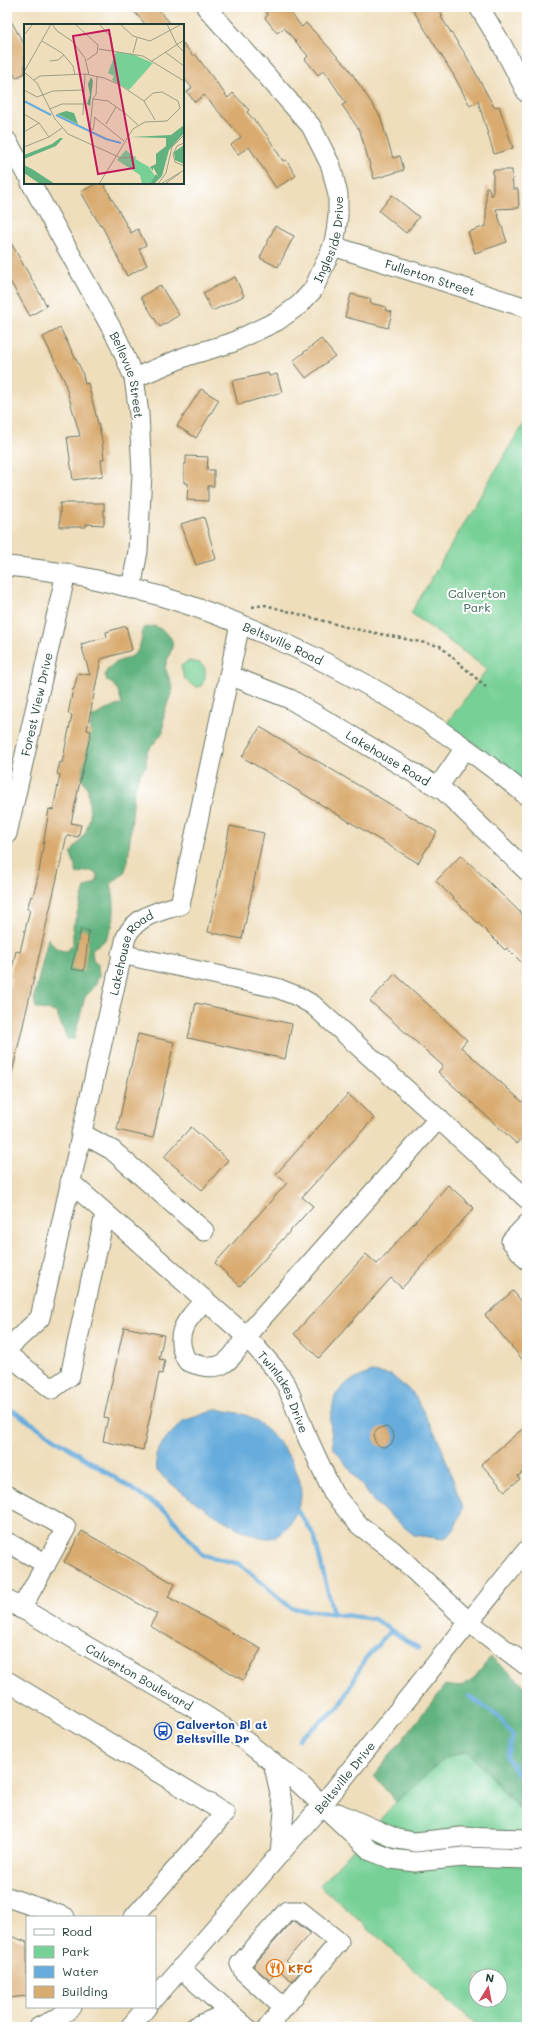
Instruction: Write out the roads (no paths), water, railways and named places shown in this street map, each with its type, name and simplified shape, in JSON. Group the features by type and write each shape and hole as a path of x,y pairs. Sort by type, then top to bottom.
{"street":[{"name":"Ingleside Drive","path":"134,378 187,356 231,343 277,321 299,305 313,290 333,246 338,216 338,195 331,166 325,150 311,126 206,7"},
{"path":"480,7 527,93"},
{"path":"7,141 24,170"},
{"name":"Bellevue Street","path":"32,184 118,340 134,378 139,414 142,473 138,551 131,589"},
{"name":"Fullerton Street","path":"333,246 527,308"},
{"name":"Beltsville Road","path":"7,566 66,574 131,589 240,624 288,643 390,699 465,748 527,796"},
{"name":"Forest View Drive","path":"7,834 11,791 66,574"},
{"name":"Lakehouse Road","path":"7,1349 40,1318 126,937 135,923 158,912 180,905 240,624"},
{"name":"Lakehouse Road","path":"229,675 290,699 438,787 527,870"},
{"path":"438,787 465,748"},
{"path":"122,954 277,988 296,996 327,1016 527,1199"},
{"path":"204,1300 186,1321 181,1335 181,1349 187,1361 201,1367 221,1367 233,1357 246,1336 439,1118"},
{"path":"81,1133 112,1150 204,1231"},
{"name":"Twinlakes Drive","path":"70,1182 246,1336 276,1370 286,1386 325,1478 341,1504 359,1525 392,1550 469,1622 527,1666"},
{"path":"7,1354 52,1389 70,1376 105,1214"},
{"path":"527,1224 510,1241 527,1260"},
{"path":"8,1496 66,1528 46,1564 14,1604"},
{"path":"7,1542 46,1564"},
{"name":"Beltsville Drive","path":"156,1997 322,1805 527,1550"},
{"name":"Calverton Boulevard","path":"14,1604 192,1707 244,1740 300,1784 371,1851 392,1859 415,1862 463,1857 527,1859"},
{"path":"7,1681 225,1813 135,1916"},
{"path":"272,1762 284,1811 280,1854"},
{"path":"322,1805 397,1840 415,1842 461,1837 527,1839"},
{"path":"461,1837 463,1857"},
{"path":"7,1897 62,1916"},
{"path":"268,2027 284,2008 339,1942 300,1912 287,1911 240,1964 244,1972 284,2008"},
{"path":"180,1968 246,2027"},
{"path":"39,2027 58,2018 71,2008"},
{"path":"130,2027 146,2008"},
{"path":"195,2027 230,2012"}],"water":[{"path":"372,1372 391,1375 414,1394 440,1443 463,1508 454,1530 444,1539 414,1535 375,1503 333,1447 330,1421 335,1395 348,1382"},
{"path":"218,1409 248,1416 257,1421 275,1437 283,1447 296,1469 301,1490 299,1506 289,1524 275,1537 268,1538 257,1536 226,1522 194,1501 157,1471 156,1455 163,1442 183,1421"}],"waterway":[{"path":"7,1407 167,1512 203,1555 240,1564 291,1608 374,1619 418,1648"},
{"path":"298,1511 314,1535 333,1613"},
{"path":"299,1739 339,1707 365,1659 391,1630"},
{"path":"469,1696 500,1718 513,1736 507,1757 527,1786"}],"place":[{"name":"Calverton Bl at Beltsville Dr","path":"163,1731"},
{"name":"KFC","path":"275,1968"}],"park label":[{"name":"Calverton Park","path":"477,600"}]}
